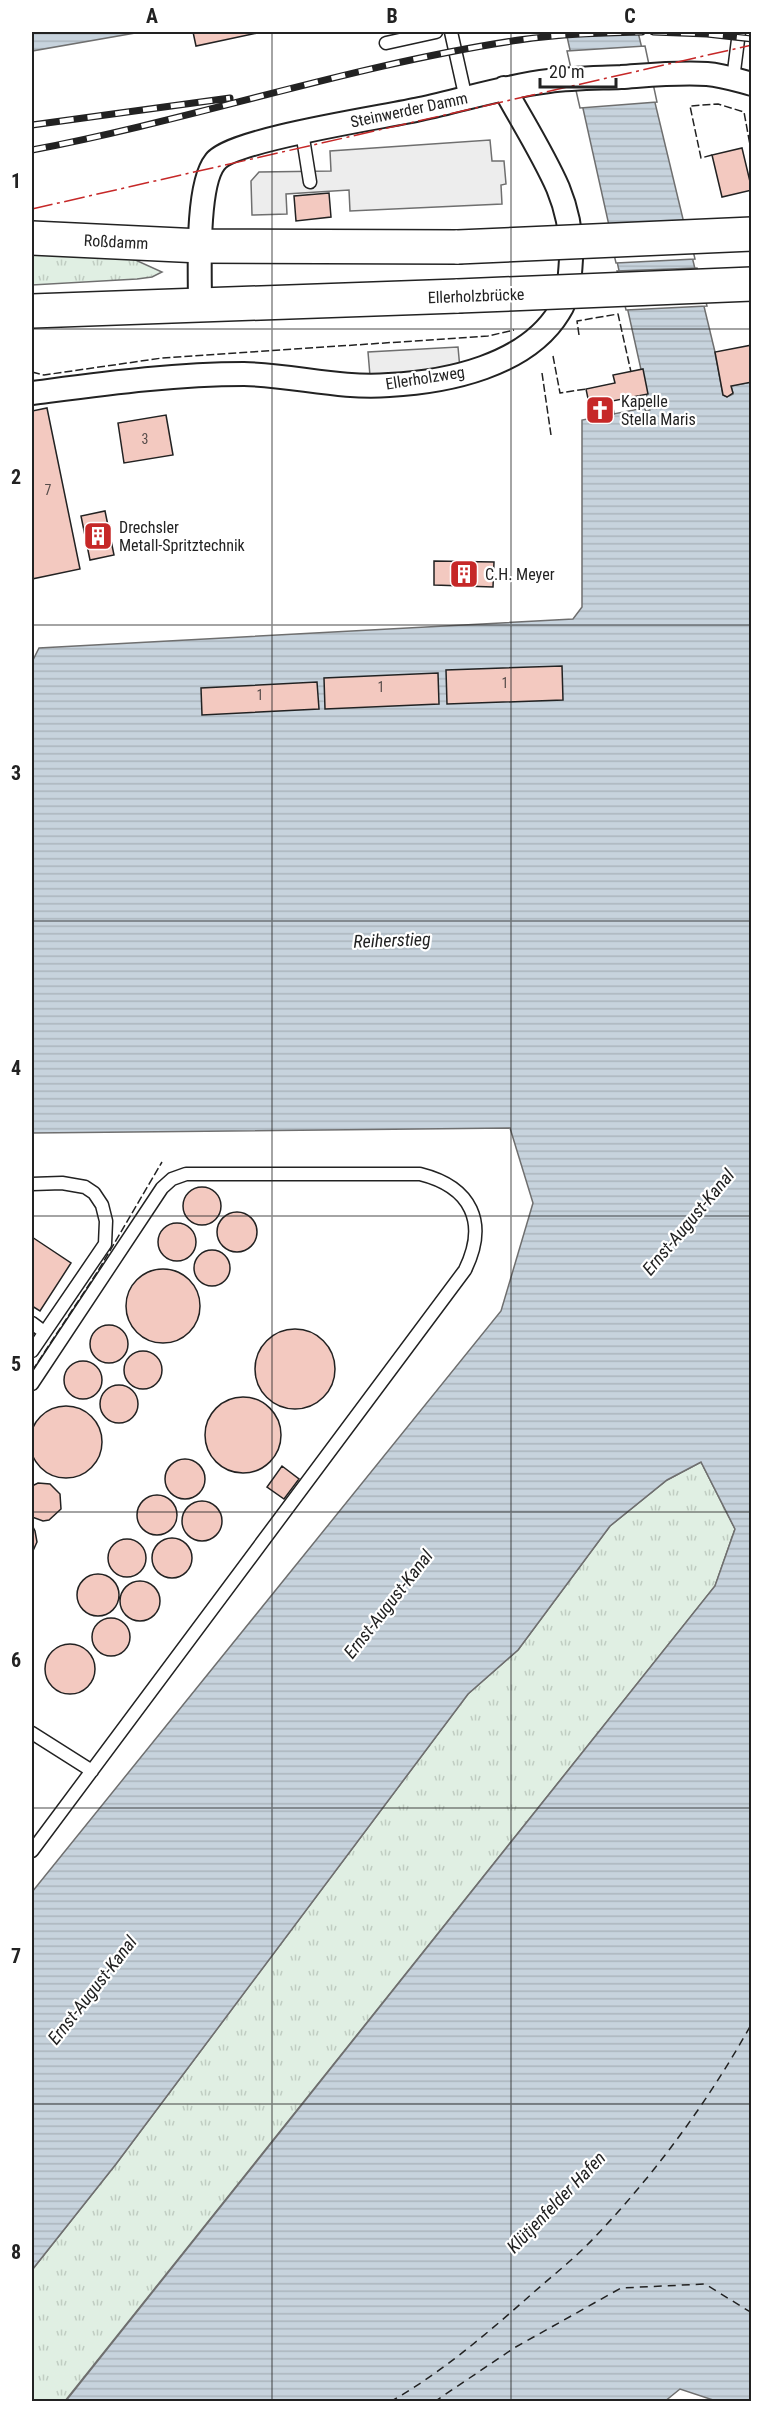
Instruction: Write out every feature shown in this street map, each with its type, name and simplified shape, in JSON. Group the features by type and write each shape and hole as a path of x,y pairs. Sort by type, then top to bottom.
{"main road":[{"path":"201,246 458,247 752,234"},
{"name":"Roßdamm","path":"32,238 201,246"},
{"name":"Ellerholzbrücke","path":"200,305 752,284"},
{"path":"32,311 200,305"}],"street":[{"name":"Steinwerder Damm","path":"200,305 201,246 206,186 214,163 224,154 302,132 466,99 504,88 550,81 710,74 742,82"},
{"name":"Ellerholzweg","path":"32,393 154,378 242,374 326,384 388,386 456,376 497,361 526,346 552,322 560,311 567,290 571,248 570,230 558,188 504,88"}],"lane":[{"path":"386,43 436,32"},
{"path":"451,32 466,99"},
{"path":"739,32 742,82"},
{"path":"302,132 310,182"},
{"path":"32,1384 162,1188 172,1179 186,1174 420,1174 440,1179 458,1191 471,1211 476,1229 474,1251 465,1270 32,1851"},
{"path":"32,1184 62,1183 85,1187 94,1193 102,1205 106,1221 105,1244 32,1351"},
{"path":"32,1323 44,1332"},
{"path":"32,1733 92,1771"}],"green space":[{"path":"32,253 131,258 162,272 152,277 137,279 32,285"},
{"path":"701,1462 735,1529 715,1586 65,2401 32,2401 32,2270 116,2164 468,1694 518,1650 610,1526 667,1480"}],"shaded area":[{"path":"490,140 492,161 504,161 506,184 501,185 502,204 350,211 349,190 286,194 287,214 252,215 251,181 259,172 331,171 330,151"},
{"path":"458,347 460,369 370,376 368,352"}],"water":[{"path":"32,32 141,32 32,51"},
{"path":"566,32 638,32 715,352 723,395 727,397 733,394 731,386 752,382 751,2401 716,2401 680,2389 664,2402 65,2402 715,1586 735,1529 701,1462 667,1480 610,1526 518,1650 468,1694 116,2164 32,2270 32,1892 501,1311 533,1203 510,1128 32,1133 32,662 39,648 573,619 582,607 582,420 644,408 646,411 650,410"}],"pier":[{"path":"645,46 657,102 580,108 567,51"},
{"path":"686,221 695,259 616,263 607,224"},
{"path":"697,268 707,306 626,310 617,271"}],"building":[{"path":"193,32 262,32 196,46"},
{"path":"742,148 752,190 722,197 712,155"},
{"path":"329,193 331,217 296,221 294,196"},
{"path":"752,345 752,382 731,386 733,393 727,397 723,395 715,352"},
{"path":"643,369 648,394 612,401 614,414 592,418 586,389 615,383 613,375"},
{"path":"47,408 80,569 32,579 32,411"},
{"path":"166,415 173,455 124,463 118,423"},
{"name":"Drechsler Metall-Spritztechnik","path":"105,511 114,555 90,560 81,516"},
{"name":"C.H. Meyer","path":"434,561 494,562 493,587 434,585"},
{"path":"562,666 563,700 447,704 446,670"},
{"path":"438,673 439,704 325,709 324,678"},
{"path":"317,682 319,709 202,715 201,688"},
{"path":"202,1187 216,1192 221,1206 216,1220 202,1225 188,1220 183,1206 188,1192"},
{"path":"237,1212 251,1218 257,1232 251,1246 237,1252 223,1246 217,1232 223,1218"},
{"path":"177,1223 191,1228 196,1242 191,1256 177,1261 163,1256 158,1242 163,1228"},
{"path":"32,1237 71,1263 40,1311 32,1306"},
{"path":"212,1250 225,1255 230,1268 225,1281 212,1286 199,1281 194,1268 199,1255"},
{"path":"163,1269 177,1272 189,1280 197,1292 200,1306 197,1320 189,1332 177,1340 163,1343 149,1340 137,1332 129,1320 126,1306 129,1292 137,1280 149,1272"},
{"path":"109,1325 122,1331 128,1344 122,1357 109,1363 96,1357 90,1344 96,1331"},
{"path":"295,1329 310,1332 323,1341 332,1354 335,1369 332,1384 323,1397 310,1406 295,1409 280,1406 267,1397 258,1384 255,1369 258,1354 267,1341 280,1332"},
{"path":"143,1351 157,1356 162,1370 157,1384 143,1389 129,1384 124,1370 129,1356"},
{"path":"83,1361 96,1367 102,1380 96,1393 83,1399 70,1393 64,1380 70,1367"},
{"path":"119,1385 132,1391 138,1404 132,1417 119,1423 106,1417 100,1404 106,1391"},
{"path":"243,1397 257,1400 270,1408 278,1421 281,1435 278,1449 270,1462 257,1470 243,1473 229,1470 216,1462 208,1449 205,1435 208,1421 216,1408 229,1400"},
{"path":"73,1406 92,1416 100,1428 102,1442 100,1456 92,1468 80,1476 59,1478 40,1468 32,1456 30,1435 40,1416 52,1408"},
{"path":"185,1459 199,1465 205,1479 199,1493 185,1499 171,1493 165,1479 171,1465"},
{"path":"282,1466 299,1479 284,1499 267,1487"},
{"path":"38,1483 50,1484 60,1494 61,1509 49,1520 43,1521 32,1517 32,1486"},
{"path":"157,1495 171,1501 177,1515 171,1529 157,1535 143,1529 137,1515 143,1501"},
{"path":"202,1501 216,1507 222,1521 216,1535 202,1541 188,1535 182,1521 188,1507"},
{"path":"32,1525 37,1542 32,1553"},
{"path":"172,1538 180,1539 186,1544 191,1550 191,1566 186,1572 180,1577 172,1578 164,1577 158,1572 153,1566 152,1558 153,1550 158,1544 164,1539"},
{"path":"127,1539 134,1540 140,1545 145,1551 145,1565 140,1571 134,1576 127,1577 120,1576 114,1571 109,1565 108,1558 109,1551 114,1545 120,1540"},
{"path":"98,1574 113,1580 119,1595 113,1610 98,1616 83,1610 77,1595 83,1580"},
{"path":"140,1581 148,1582 154,1587 159,1593 159,1609 154,1615 148,1620 140,1621 132,1620 126,1615 121,1609 120,1601 121,1593 126,1587 132,1582"},
{"path":"111,1618 124,1624 130,1637 124,1650 111,1656 98,1650 92,1637 98,1624"},
{"path":"65,1644 75,1644 88,1651 95,1664 95,1674 88,1687 75,1694 65,1694 56,1690 49,1683 45,1674 45,1664 49,1655 56,1648"}],"ferry route":[{"path":"390,2402 426,2379 477,2341 593,2239 638,2189 699,2109 752,2023"},
{"path":"434,2402 514,2348 621,2288 705,2284 752,2313"}],"railway":[{"path":"32,150 458,50 550,36 642,32"},
{"path":"653,32 707,34 752,39"},
{"path":"32,125 230,98"}],"fence":[{"path":"712,155 701,158 690,106 718,104 744,112 752,156"},
{"path":"579,335 577,321 618,314 631,372"},
{"path":"32,372 44,375 162,358 488,336 514,330"},
{"path":"553,356 560,393 586,389"},
{"path":"542,373 551,435"},
{"path":"32,1371 98,1271 162,1162"}],"power":[{"path":"32,209 752,45"}],"place":[{"name":"Kapelle Stella Maris","path":"600,410"},
{"name":"Drechsler Metall-Spritztechnik","path":"98,536"},
{"name":"C.H. Meyer","path":"464,574"}],"water label":[{"name":"Reiherstieg","path":"392,940"},
{"name":"Ernst-August-Kanal","path":"688,1222"},
{"name":"Ernst-August-Kanal","path":"388,1604"},
{"name":"Ernst-August-Kanal","path":"92,1990"},
{"name":"Klütjenfelder Hafen","path":"556,2202"}]}
